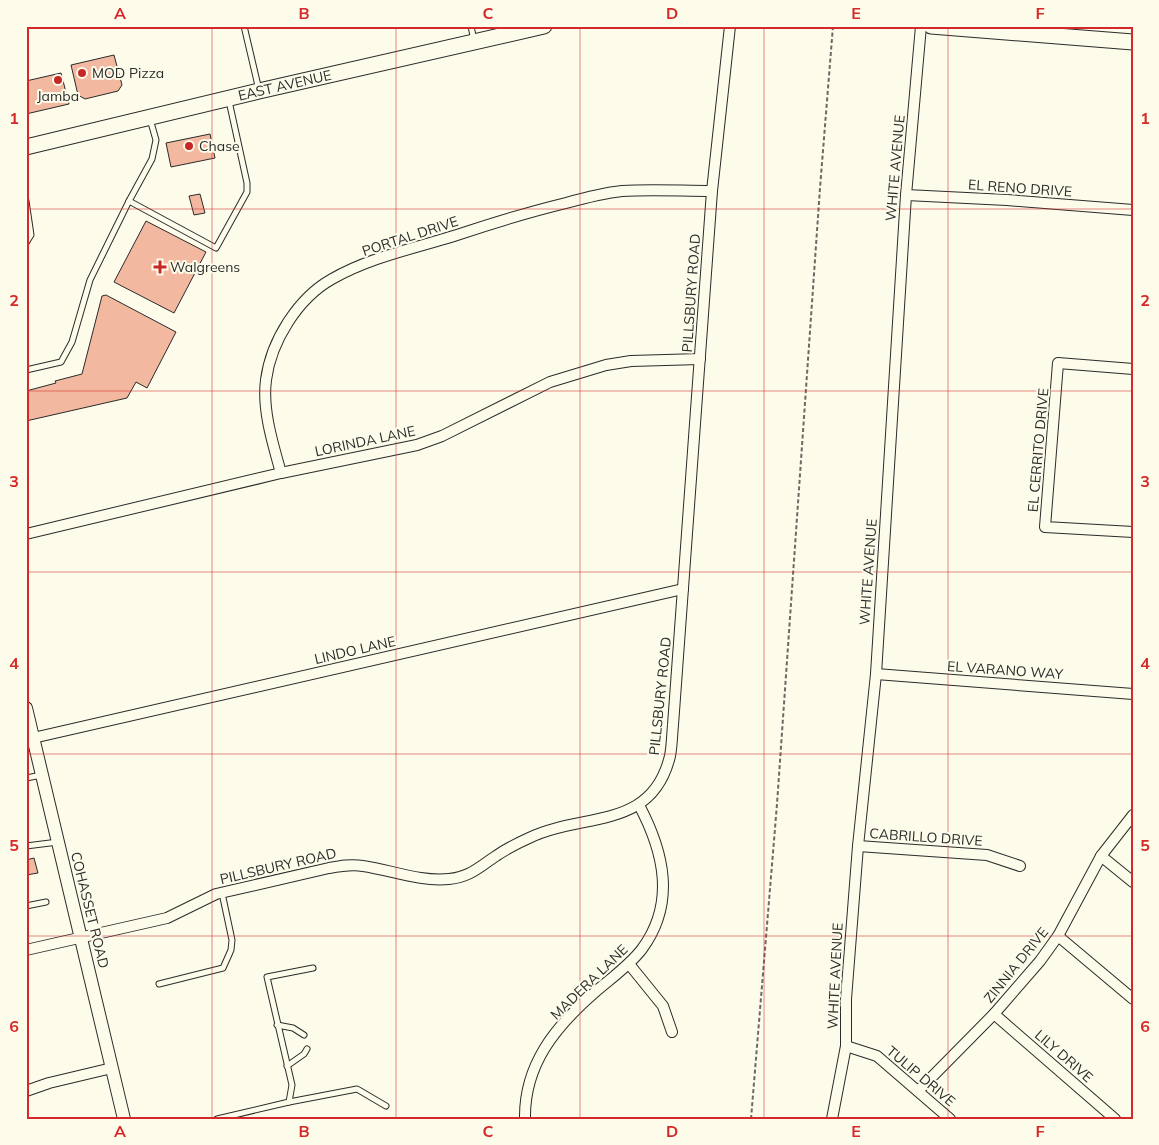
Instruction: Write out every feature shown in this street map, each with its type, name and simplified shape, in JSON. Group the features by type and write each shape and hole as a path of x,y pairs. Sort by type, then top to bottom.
{"main road":[{"name":"EAST AVENUE","path":"26,147 229,98 544,26"},
{"path":"932,26 1066,34 1133,42"}],"street":[{"name":"PILLSBURY ROAD","path":"26,950 167,918 222,893 346,865 362,866 433,880 450,879 466,875 530,837 570,825 626,812 640,805 653,792 670,756 712,191 730,26"},
{"name":"WHITE AVENUE","path":"832,1119 846,1046 846,999 858,846 876,674 906,194 921,26"},
{"name":"PORTAL DRIVE","path":"281,473 266,403 266,380 272,357 281,335 294,314 313,293 332,279 357,267 391,255 526,213 600,194 622,191 712,191"},
{"name":"EL RENO DRIVE","path":"906,194 1133,210"},
{"name":"LORINDA LANE","path":"26,534 281,473 417,445 442,436 525,393 577,373 631,361 700,359"},
{"name":"EL CERRITO DRIVE","path":"1133,368 1058,363 1045,527 1133,532"},
{"name":"LINDO LANE","path":"33,738 683,589"},
{"name":"EL VARANO WAY","path":"876,674 1133,694"},
{"name":"COHASSET ROAD","path":"26,708 124,1119"},
{"name":"MADERA LANE","path":"525,1119 525,1100 530,1078 538,1058 550,1040 579,1007 629,964 653,930 660,909 663,887 662,866 658,846 640,805"},
{"name":"ZINNIA DRIVE","path":"918,1091 994,1014 1040,961 1058,936 1101,856 1133,815"},
{"name":"CABRILLO DRIVE","path":"858,846 987,855 1020,866"},
{"path":"1101,856 1133,882"},
{"path":"1058,936 1133,999"},
{"path":"629,964 663,1006 672,1032"},
{"name":"LILY DRIVE","path":"994,1014 1115,1119"},
{"name":"TULIP DRIVE","path":"846,1046 877,1056 950,1119"},
{"path":"26,1091 49,1083 112,1068"}],"lane":[{"path":"244,26 259,91"},
{"path":"471,26 474,42"},
{"path":"129,201 216,248 247,192 245,172 229,98"},
{"path":"26,370 61,362 72,342 90,280 152,159 156,140 150,117"},
{"path":"26,201 31,234 26,243"},
{"path":"26,778 42,774"},
{"path":"26,846 58,842"},
{"path":"159,984 223,968 231,950 232,940 222,893"},
{"path":"26,906 46,902"},
{"path":"289,1102 292,1085 267,977 313,968"},
{"path":"277,1025 293,1028 304,1035"},
{"path":"287,1066 304,1054 307,1049"},
{"path":"217,1119 289,1102 357,1089 386,1106"}],"path":[{"path":"751,1119 777,804 820,188 834,26"}],"building":[{"path":"114,55 122,85 118,91 85,99 78,95 71,65"},
{"path":"61,73 69,104 26,114 26,81"},
{"path":"210,134 215,158 171,167 166,143"},
{"path":"200,194 205,213 194,215 189,196"},
{"name":"Walgreens","path":"146,221 206,252 174,313 114,282"},
{"path":"106,295 176,332 147,388 136,382 127,398 26,421 26,391 82,374 102,296"},
{"path":"34,858 38,873 26,875 26,860"}],"place":[{"name":"MOD Pizza","path":"82,73"},
{"name":"Jamba","path":"58,80"},
{"name":"Chase","path":"189,146"},
{"name":"Walgreens","path":"160,267"}]}
